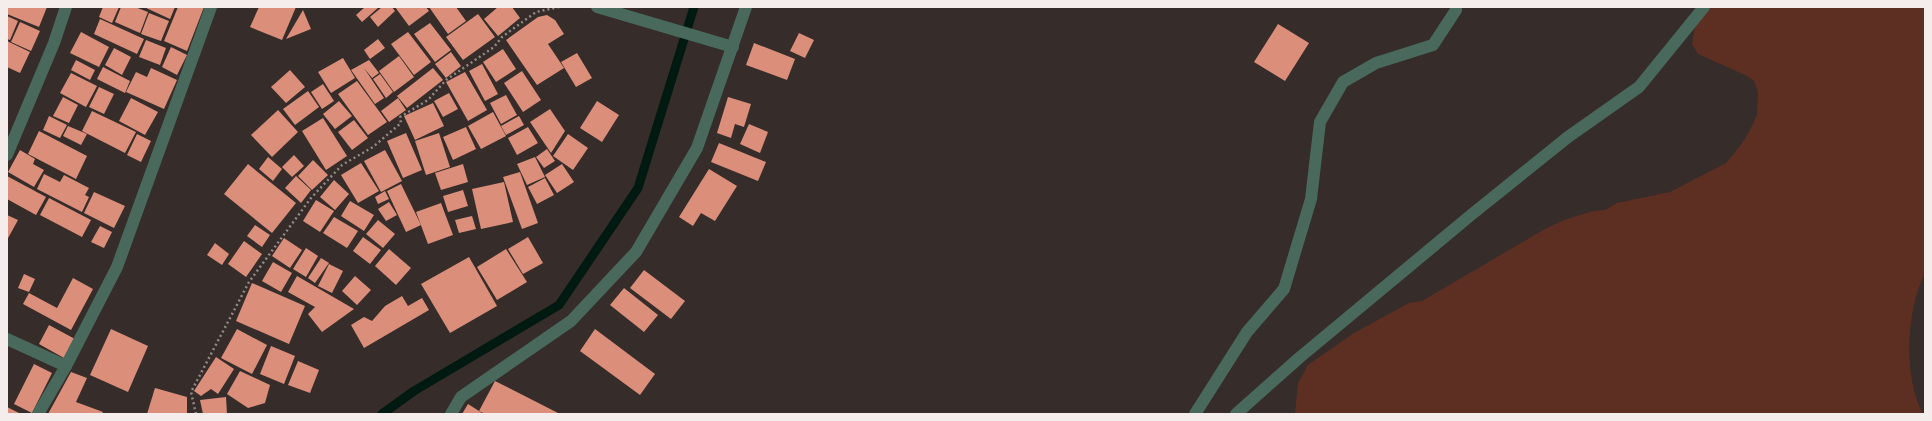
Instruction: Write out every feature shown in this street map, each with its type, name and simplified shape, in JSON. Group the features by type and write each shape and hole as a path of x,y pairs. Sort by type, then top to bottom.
{"street":[{"path":"7,155 54,43 66,7"},
{"path":"38,414 66,366 117,267 211,7"},
{"path":"597,7 733,47"},
{"path":"451,414 461,397 571,321 636,252 697,148 746,7"},
{"path":"1195,414 1247,332 1284,289 1311,199 1320,122 1343,82 1376,63 1433,45 1456,10 1456,7"},
{"path":"1236,414 1299,358 1531,166 1568,137 1639,87 1704,7"},
{"path":"7,338 66,366"}],"path":[{"path":"196,414 191,392 249,282 311,198 342,165 373,147 401,123 400,117 428,100 446,80 494,47 502,37 536,12 559,7"}],"shaded area":[{"path":"1704,7 1925,7 1925,273 1914,306 1909,344 1912,382 1923,414 1295,414 1298,383 1308,365 1354,333 1409,303 1422,301 1545,229 1564,220 1593,211 1605,210 1617,203 1670,192 1726,163 1748,134 1757,115 1758,93 1754,81 1745,75 1698,54 1692,44 1696,21"}],"building":[{"path":"7,7 47,7 39,27 7,14"},
{"path":"103,7 119,7 112,23 99,17"},
{"path":"121,7 135,7 148,12 140,33 115,22"},
{"path":"144,7 175,7 170,19"},
{"path":"178,7 204,7 187,51 164,41"},
{"path":"259,7 296,7 282,40 250,27"},
{"path":"365,7 379,7 362,22 356,15"},
{"path":"382,7 392,7 395,11 378,27 370,17"},
{"path":"395,7 426,7 429,11 409,26"},
{"path":"429,7 456,7 466,21 448,34"},
{"path":"498,7 512,7 520,18 498,36 484,19"},
{"path":"303,10 311,29 286,39"},
{"path":"149,13 169,21 161,41 141,34"},
{"path":"478,14 495,37 463,60 446,37"},
{"path":"547,15 555,20 564,34 548,44 564,68 537,85 506,40 538,17"},
{"path":"7,16 18,21 10,40 7,39"},
{"path":"100,19 144,39 137,54 94,34"},
{"path":"20,22 40,31 31,51 11,42"},
{"path":"430,23 451,50 435,62 414,34"},
{"path":"1278,24 1309,43 1285,81 1254,62"},
{"path":"81,32 109,47 99,67 70,53"},
{"path":"408,32 431,62 414,75 391,44"},
{"path":"799,33 814,40 805,58 790,51"},
{"path":"378,39 385,48 370,59 364,50"},
{"path":"146,40 166,48 160,65 139,57"},
{"path":"7,41 30,52 20,73 7,67"},
{"path":"754,43 795,59 787,80 746,65"},
{"path":"171,47 187,55 177,75 162,67"},
{"path":"114,48 131,57 122,75 105,65"},
{"path":"503,49 516,69 496,82 483,62"},
{"path":"451,52 461,66 446,78 435,64"},
{"path":"577,53 592,78 576,87 561,62"},
{"path":"399,56 414,77 394,92 379,71"},
{"path":"343,58 355,78 331,93 318,72"},
{"path":"76,60 95,70 90,80 71,70"},
{"path":"369,60 379,73 372,78 364,68 384,98 375,104 351,70"},
{"path":"482,64 498,94 485,101 469,71"},
{"path":"103,67 130,81 125,93 97,79"},
{"path":"151,68 177,80 164,109 126,92 136,72 147,77"},
{"path":"433,68 443,80 407,108 397,96"},
{"path":"290,70 305,87 286,103 271,87"},
{"path":"522,71 541,100 523,112 504,83"},
{"path":"465,72 487,110 468,121 446,82"},
{"path":"71,73 97,86 86,107 60,93"},
{"path":"380,74 393,92 386,98 373,79"},
{"path":"357,81 387,122 368,135 338,94"},
{"path":"323,84 334,101 322,109 311,92"},
{"path":"99,87 114,94 104,114 89,107"},
{"path":"308,91 319,107 295,125 283,109"},
{"path":"449,93 458,109 443,117 434,101"},
{"path":"506,95 517,115 501,124 490,103"},
{"path":"63,97 78,105 69,123 53,116"},
{"path":"728,97 751,104 744,127 735,124 731,138 717,133"},
{"path":"131,98 158,112 145,135 119,121"},
{"path":"398,98 406,110 389,122 381,111"},
{"path":"339,101 352,116 335,129 323,114"},
{"path":"597,101 619,115 602,142 580,128"},
{"path":"433,103 444,126 415,140 404,116"},
{"path":"550,109 565,131 551,153 530,122"},
{"path":"278,110 298,132 272,157 251,135"},
{"path":"92,111 136,132 125,153 82,131"},
{"path":"493,112 506,136 481,149 468,126"},
{"path":"49,116 67,125 60,138 43,130"},
{"path":"519,116 524,125 506,135 501,126"},
{"path":"323,118 347,156 326,170 302,131"},
{"path":"354,120 368,138 352,150 338,132"},
{"path":"749,124 768,132 760,153 740,144"},
{"path":"68,126 87,134 81,145 63,136"},
{"path":"466,127 476,149 453,160 443,137"},
{"path":"528,127 538,143 517,155 508,138"},
{"path":"39,131 87,156 76,179 28,154"},
{"path":"406,133 422,170 403,178 387,141"},
{"path":"439,133 450,167 426,175 415,141"},
{"path":"137,134 151,141 141,162 127,155"},
{"path":"568,134 588,148 573,170 553,156"},
{"path":"719,143 766,162 758,181 711,162"},
{"path":"547,149 555,161 544,168 536,157"},
{"path":"20,150 35,159 33,164 44,170 34,187 8,172"},
{"path":"385,150 402,181 381,192 364,161"},
{"path":"294,155 304,166 292,177 282,167"},
{"path":"268,157 282,169 273,181 259,169"},
{"path":"535,157 545,177 527,185 517,164"},
{"path":"313,160 328,175 312,190 298,176"},
{"path":"361,163 379,191 358,203 341,175"},
{"path":"248,164 296,203 272,233 224,194"},
{"path":"463,164 468,182 441,190 435,173"},
{"path":"562,164 574,182 557,193 545,175"},
{"path":"709,169 737,186 715,221 701,213 693,226 679,217"},
{"path":"520,172 538,223 522,229 503,177"},
{"path":"44,174 60,182 64,175 89,188 85,195 89,197 82,212 37,189"},
{"path":"7,176 46,197 36,215 7,199"},
{"path":"296,176 311,190 301,203 285,188"},
{"path":"545,178 554,195 537,204 528,187"},
{"path":"334,180 349,194 335,210 320,197"},
{"path":"504,182 513,222 481,229 472,189"},
{"path":"401,184 421,225 406,232 387,191"},
{"path":"463,190 468,206 448,212 443,196"},
{"path":"385,191 389,199 378,204 375,197"},
{"path":"94,192 125,206 114,228 84,213"},
{"path":"49,198 91,220 82,237 40,215"},
{"path":"316,200 334,211 320,232 303,221"},
{"path":"350,201 374,215 364,231 341,216"},
{"path":"389,202 397,215 386,221 378,209"},
{"path":"441,203 453,235 428,244 416,212"},
{"path":"7,215 18,220 7,240"},
{"path":"472,216 476,229 459,233 455,220"},
{"path":"334,217 358,231 347,248 323,233"},
{"path":"378,220 395,234 383,248 366,234"},
{"path":"255,225 270,235 262,247 247,236"},
{"path":"100,226 112,232 104,248 91,242"},
{"path":"363,237 381,250 370,264 353,251"},
{"path":"528,237 543,263 523,274 508,249"},
{"path":"284,238 302,250 290,268 272,256"},
{"path":"244,241 262,254 246,277 228,264"},
{"path":"215,243 229,254 222,265 207,255"},
{"path":"306,248 318,256 306,277 293,269"},
{"path":"389,249 411,268 396,285 375,266"},
{"path":"506,249 527,282 497,300 477,267"},
{"path":"469,257 497,306 450,333 421,284"},
{"path":"321,258 329,263 315,283 308,278"},
{"path":"273,262 292,273 281,292 262,281"},
{"path":"329,264 343,271 332,293 318,286"},
{"path":"644,270 685,301 671,319 630,288"},
{"path":"24,274 35,279 29,292 18,288"},
{"path":"297,276 354,309 322,332 308,314 315,307 288,292"},
{"path":"355,276 371,290 357,305 342,291"},
{"path":"73,278 93,289 71,330 23,304 29,293 57,308"},
{"path":"252,283 305,306 289,344 236,321"},
{"path":"624,288 658,315 644,332 610,305"},
{"path":"402,296 408,306 422,298 429,310 364,348 351,325 364,317 372,321 385,306"},
{"path":"49,325 75,339 64,358 39,344"},
{"path":"111,329 148,346 128,392 90,375"},
{"path":"237,329 267,345 252,374 221,358"},
{"path":"595,329 655,374 640,395 580,351"},
{"path":"271,346 295,356 284,384 260,374"},
{"path":"216,357 234,369 218,394 211,389 201,396 194,391"},
{"path":"298,361 319,370 310,393 288,385"},
{"path":"34,364 52,373 32,413 14,404"},
{"path":"240,371 270,385 265,403 248,408 227,394"},
{"path":"71,372 87,378 76,402 103,412 102,414 48,414"},
{"path":"495,381 560,414 485,414 479,411"},
{"path":"155,388 187,397 187,414 147,414"},
{"path":"226,397 227,414 203,414 200,400"},
{"path":"468,404 479,411 483,414 462,414"},
{"path":"7,407 21,414 7,414"}],"waterway":[{"path":"382,414 414,391 559,305 638,188 694,7"}]}
